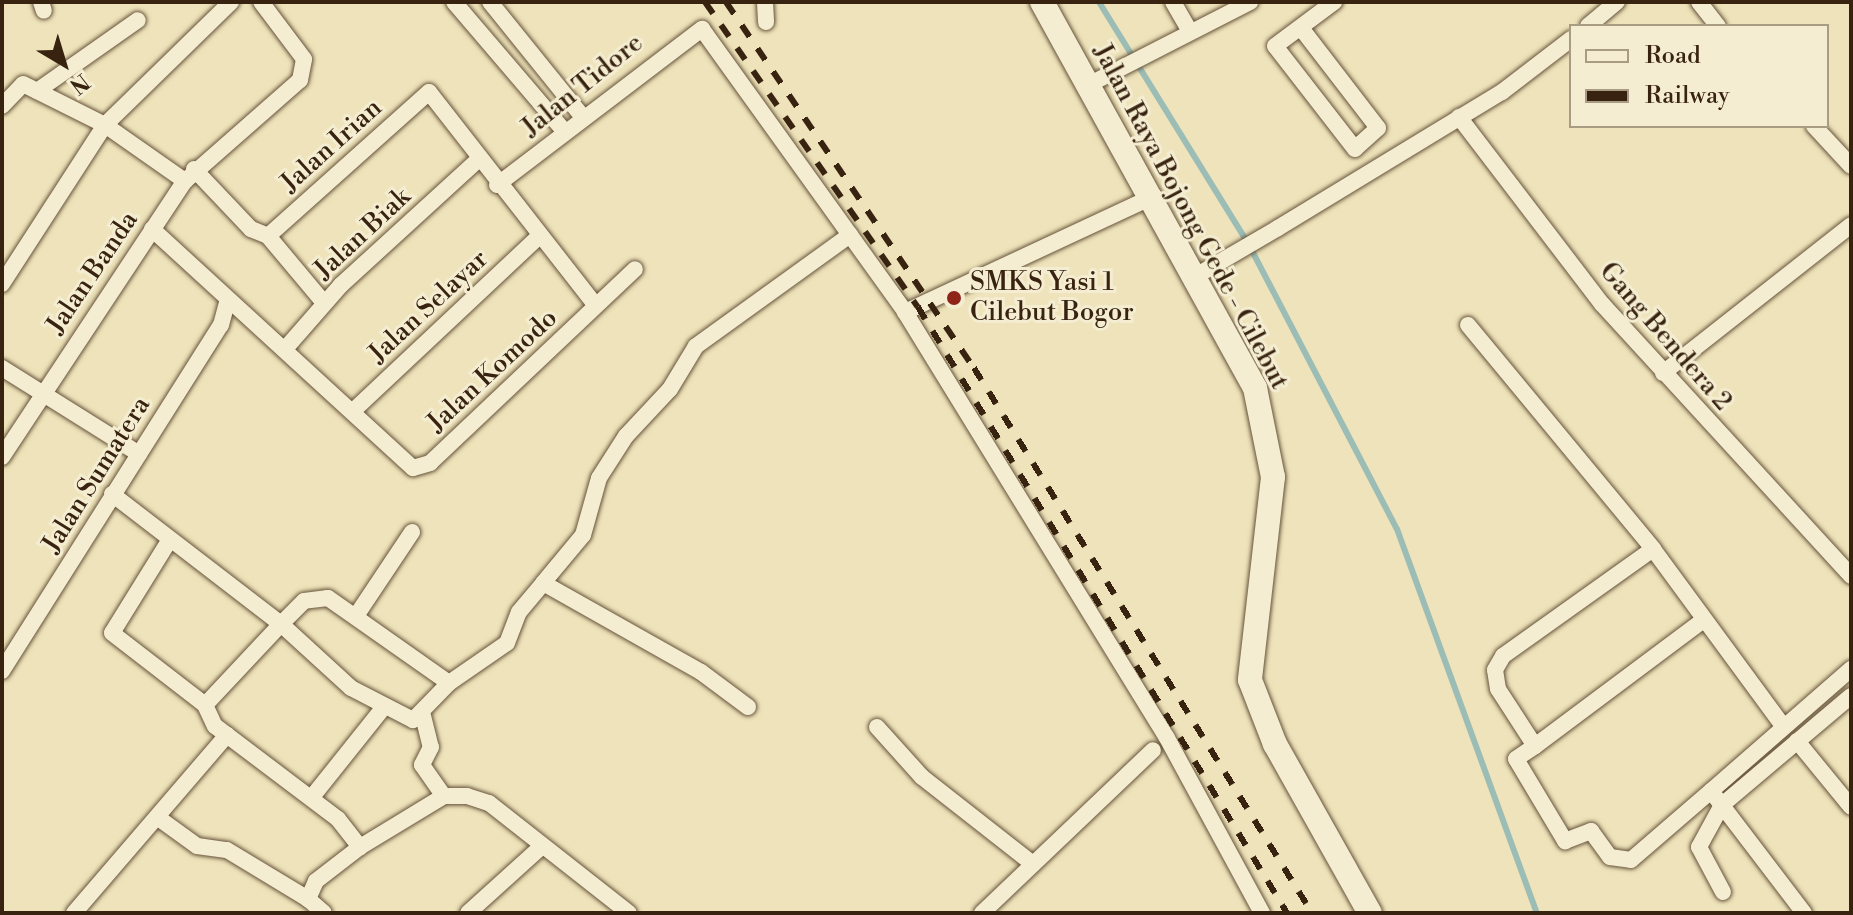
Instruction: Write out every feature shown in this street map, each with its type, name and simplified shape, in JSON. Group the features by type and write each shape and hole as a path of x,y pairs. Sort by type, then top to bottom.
{"main road":[{"name":"Jalan Raya Bojong Gede - Cilebut","path":"1042,2 1095,82 1255,388 1269,438 1271,519 1250,680 1275,744 1370,913"}],"street":[{"path":"2,284 105,125 231,2"},
{"name":"Jalan Banda","path":"2,457 41,392 190,175 300,80 304,59 261,2"},
{"path":"454,2 564,131"},
{"path":"490,2 582,116"},
{"path":"765,2 766,22"},
{"path":"1173,2 1190,31"},
{"path":"1301,28 1378,128 1355,149 1275,46 1334,2"},
{"path":"1590,24 1617,2"},
{"path":"1699,2 1716,24"},
{"path":"1095,82 1234,4"},
{"path":"37,91 138,20"},
{"name":"Jalan Tidore","path":"497,185 582,116 702,29 850,235"},
{"path":"1192,269 1201,273 1278,228 1459,117 1569,40"},
{"path":"2,106 18,85 37,91 105,125 190,175 268,236 324,303"},
{"name":"Jalan Irian","path":"268,236 429,92 479,159"},
{"name":"Gang Bendera 2","path":"1459,117 1663,373 1851,576"},
{"path":"1816,128 1848,155"},
{"path":"479,159 538,237 596,306"},
{"name":"Jalan Biak","path":"285,349 324,303 479,159"},
{"path":"905,312 1154,196"},
{"path":"1663,373 1851,225"},
{"path":"152,229 227,302 285,349 353,411"},
{"path":"112,494 169,541 281,624 383,708 405,721 423,716 449,683 507,643 543,583 583,535 599,478 626,436 670,389 696,346 850,235 905,312 1167,738 1262,913"},
{"name":"Jalan Selayar","path":"353,411 538,237"},
{"name":"Jalan Komodo","path":"353,411 422,469 635,269"},
{"name":"Jalan Sumatera","path":"2,671 221,325 227,302"},
{"path":"1468,325 1653,549 1702,621 1783,726"},
{"path":"2,368 139,454"},
{"path":"356,616 412,532"},
{"path":"169,541 112,633 205,705 227,735 312,797 360,847"},
{"path":"1535,746 1498,689 1495,670 1653,549"},
{"path":"543,583 701,672 748,707"},
{"path":"205,705 281,624 318,596 356,616 449,683"},
{"path":"1702,621 1516,759 1565,841 1591,831 1616,861 1631,860 1851,669"},
{"path":"1723,892 1699,847 1722,805 1851,696"},
{"path":"312,797 383,708"},
{"path":"423,716 431,747 422,765 444,796"},
{"path":"877,727 922,777 1033,864"},
{"path":"74,913 227,735"},
{"path":"1797,741 1851,807"},
{"path":"982,913 1153,750"},
{"path":"1711,791 1804,913"},
{"path":"308,899 316,881 360,847 444,796 489,803 541,847 629,913"},
{"path":"157,817 197,846 227,850 308,899 324,913"},
{"path":"468,913 541,847"}],"waterway":[{"path":"1099,2 1249,245 1397,529 1537,913"}],"railway":[{"path":"705,2 918,307 1287,913"},
{"path":"726,2 974,368 1312,913"}],"place":[{"name":"SMKS Yasi 1 Cilebut Bogor","path":"954,298"}]}
